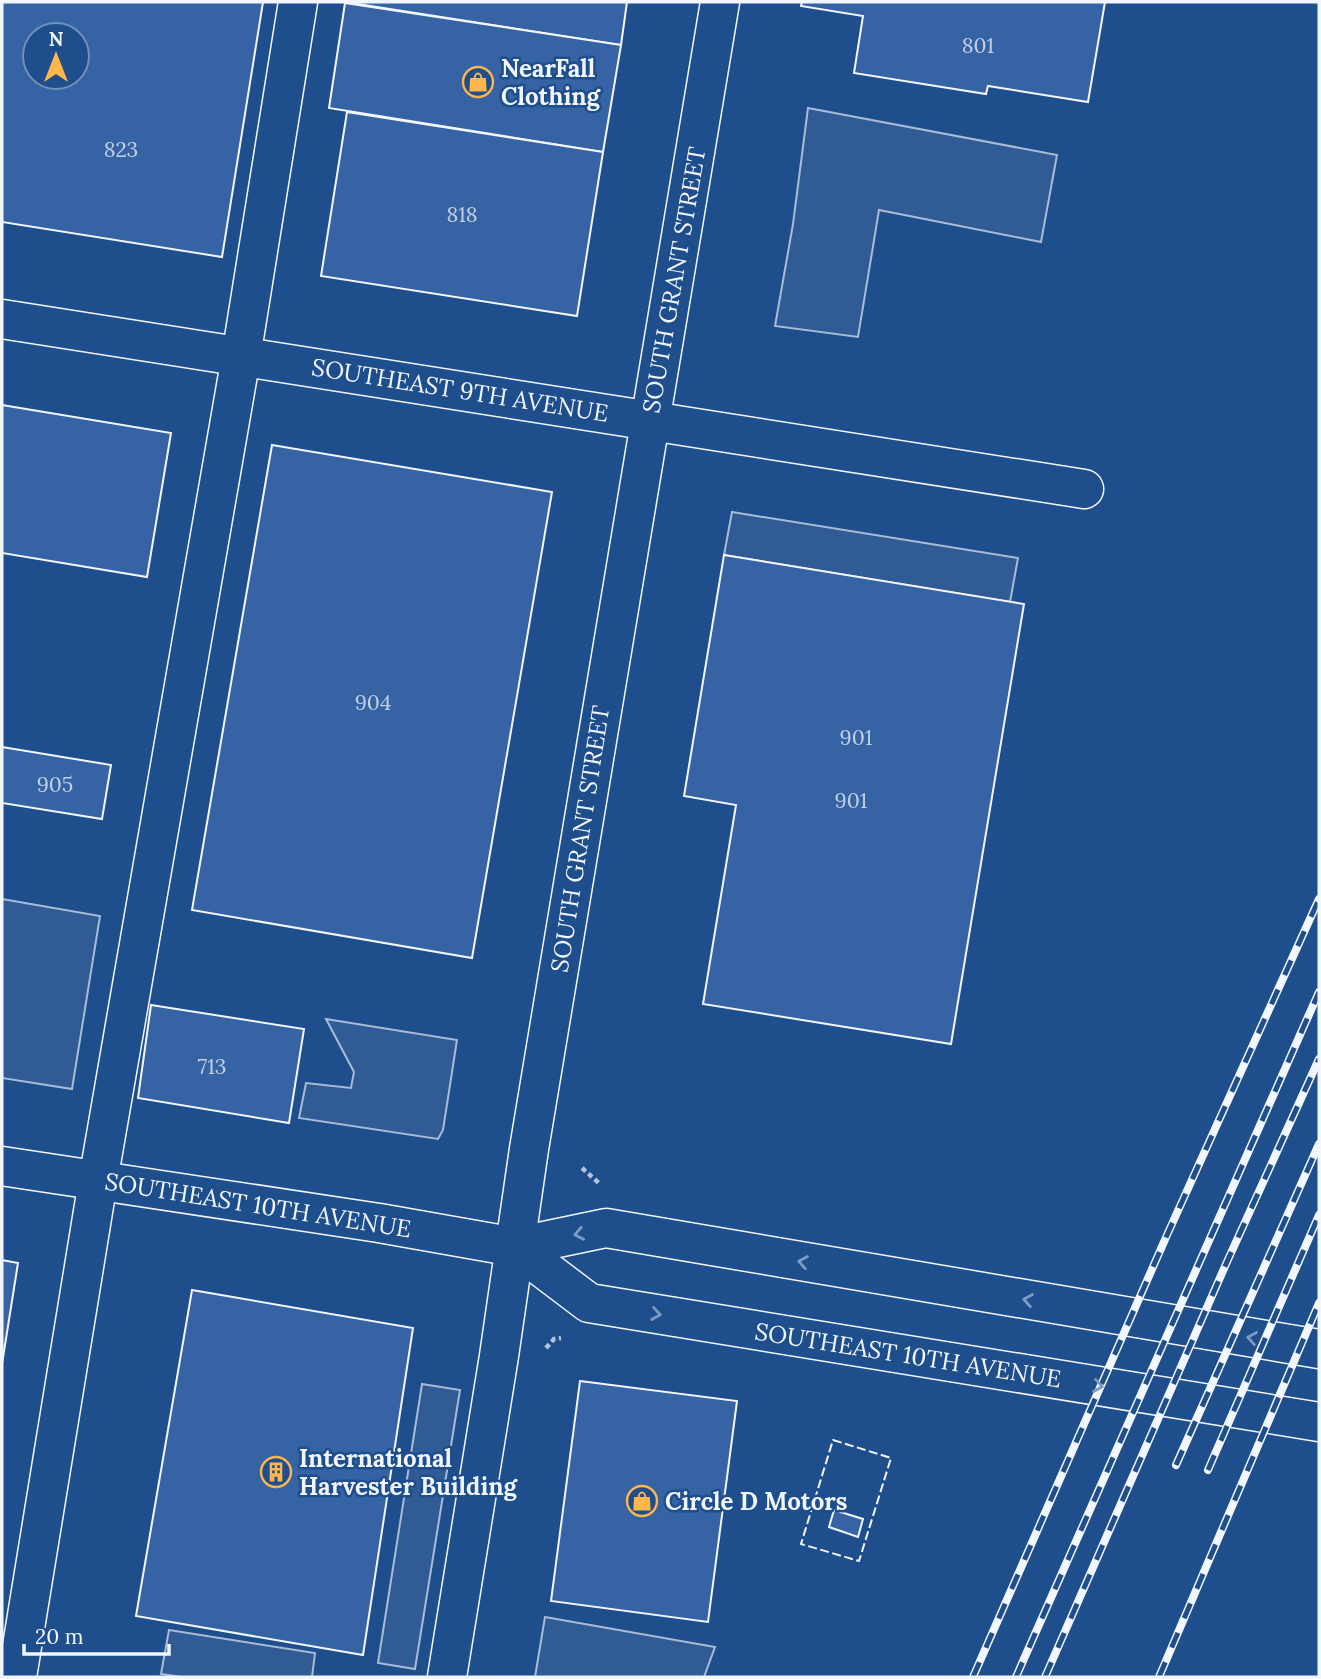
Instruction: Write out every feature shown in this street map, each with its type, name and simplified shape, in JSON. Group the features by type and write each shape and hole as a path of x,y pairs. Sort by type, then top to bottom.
{"street":[{"path":"17,1677 98,1181 241,357 298,2"},
{"name":"SOUTH GRANT STREET","path":"447,1677 533,1124 720,2"},
{"name":"SOUTHEAST 9TH AVENUE","path":"2,318 1084,489"},
{"name":"SOUTHEAST 10TH AVENUE","path":"2,1166 379,1223 515,1247 606,1228 1319,1349"},
{"name":"SOUTHEAST 10TH AVENUE","path":"515,1247 589,1303 1319,1422"}],"shaded area":[{"path":"808,108 1057,155 1041,242 879,210 858,337 775,326 793,224"},
{"path":"732,512 1018,558 1010,602 724,555"},
{"path":"2,899 100,916 72,1089 2,1078"},
{"path":"326,1019 457,1040 443,1130 438,1139 299,1118 306,1083 351,1088 354,1072"},
{"path":"422,1384 460,1390 415,1669 378,1663"},
{"path":"545,1617 715,1647 704,1677 535,1677"},
{"path":"169,1630 315,1653 312,1677 182,1677 161,1674"}],"building":[{"path":"2,2 263,2 222,257 2,222"},
{"path":"345,2 627,2 621,45"},
{"path":"802,2 1105,2 1088,102 988,86 986,94 854,73 863,16 801,6"},
{"path":"345,3 621,45 603,152 329,108"},
{"path":"347,112 603,152 577,316 321,276"},
{"path":"2,405 171,433 147,577 2,553"},
{"path":"272,445 552,492 472,958 192,910"},
{"path":"724,555 1024,604 951,1044 703,1004 736,805 684,796"},
{"path":"2,747 111,765 102,819 2,803"},
{"path":"151,1005 304,1029 289,1123 138,1098"},
{"path":"2,1260 18,1263 2,1364"},
{"name":"International Harvester Building","path":"192,1290 413,1328 363,1655 136,1616"},
{"path":"580,1381 737,1401 708,1622 551,1601"},
{"path":"834,1510 863,1519 858,1537 829,1527"}],"railway":[{"path":"973,1677 1167,1235 1319,899"},
{"path":"1016,1677 1319,992"},
{"path":"1045,1677 1319,1059"},
{"path":"1176,1465 1319,1144"},
{"path":"1208,1470 1319,1215"},
{"path":"1159,1677 1319,1303"}],"fence":[{"path":"833,1440 891,1458 859,1561 801,1544 833,1440"}],"place":[{"name":"NearFall Clothing","path":"478,82"},
{"name":"International Harvester Building","path":"276,1472"},
{"name":"Circle D Motors","path":"642,1501"}]}
